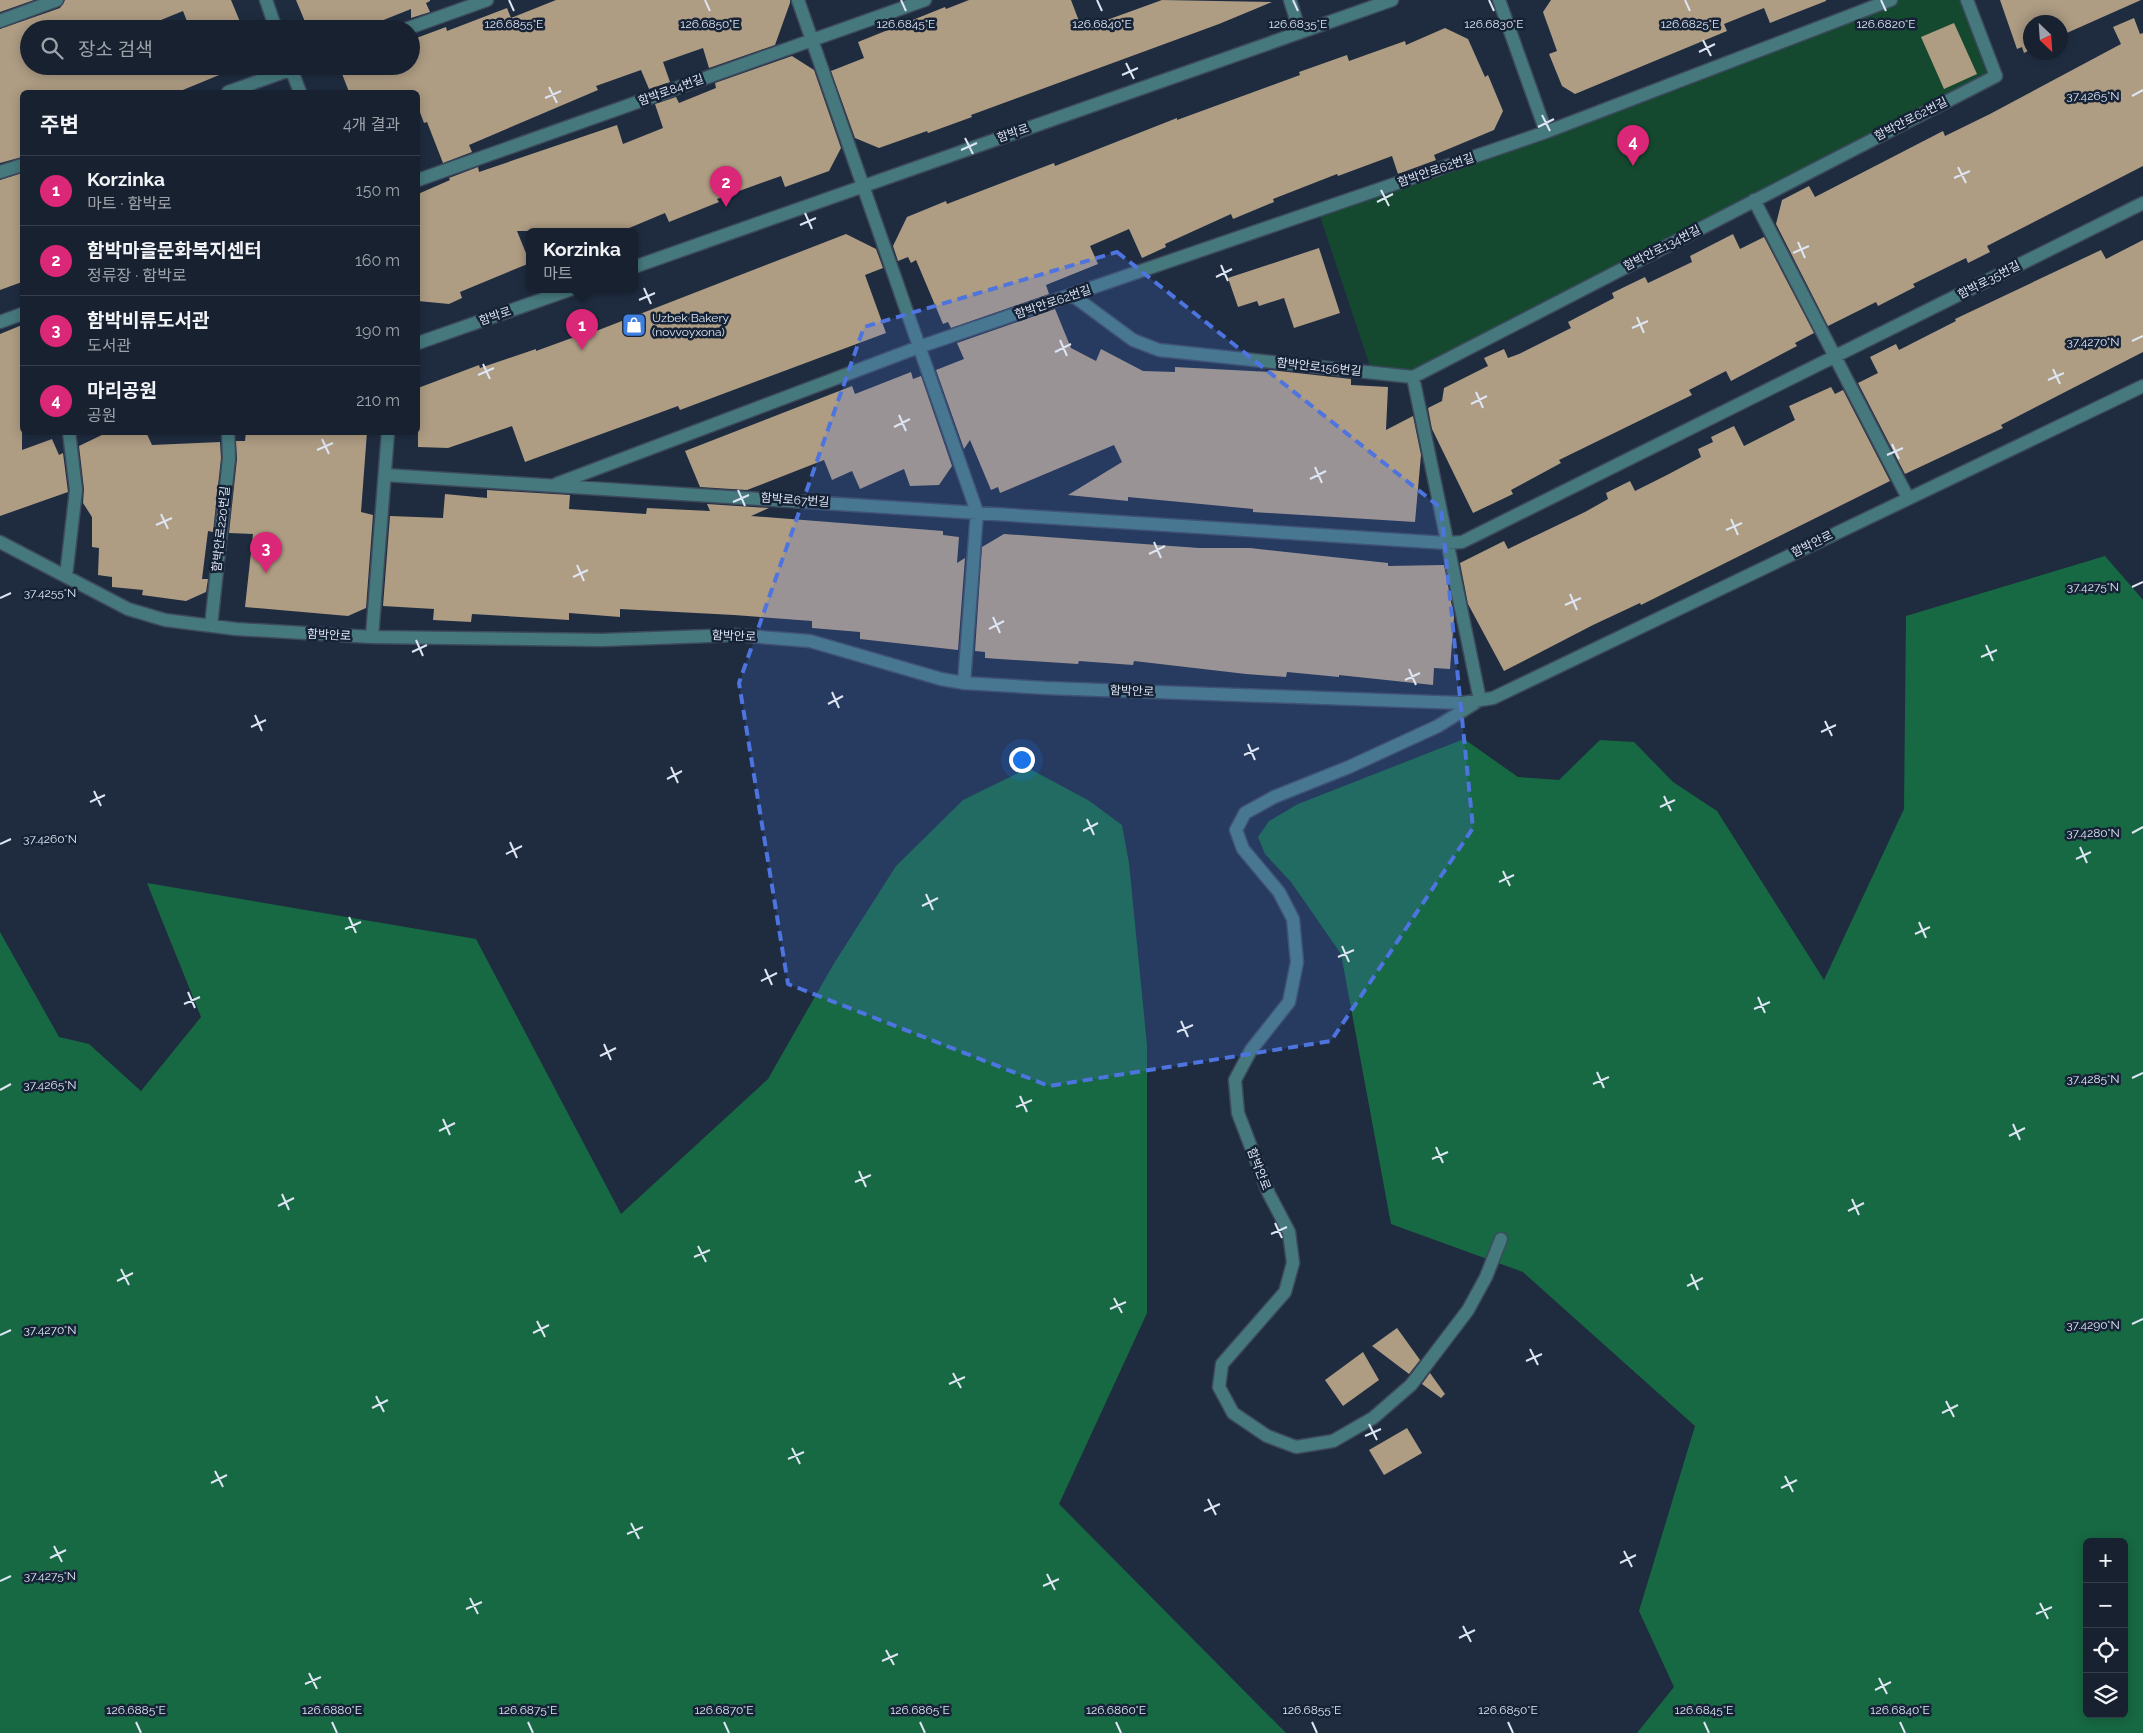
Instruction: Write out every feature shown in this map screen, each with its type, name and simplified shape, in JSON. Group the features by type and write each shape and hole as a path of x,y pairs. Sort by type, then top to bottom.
{"street":[{"path":"0,21 57,0"},
{"path":"266,0 273,20"},
{"path":"420,24 487,0"},
{"path":"798,0 978,512 964,683"},
{"name":"함박로84번길","path":"420,179 925,0"},
{"path":"1290,0 1300,32"},
{"name":"함박로","path":"638,266 1392,0"},
{"path":"1499,0 1546,132"},
{"name":"함박안로62번길","path":"920,347 1546,132 1891,0"},
{"name":"함박안로62번길","path":"1754,200 1996,76 1967,0"},
{"path":"233,90 273,75"},
{"path":"296,75 300,90"},
{"path":"0,172 20,166"},
{"path":"1754,200 1908,498"},
{"name":"함박안로134번길","path":"1413,377 1754,200"},
{"name":"함박로35번길","path":"1835,357 2143,203"},
{"name":"함박로","path":"420,342 561,293"},
{"name":"함박안로156번길","path":"1072,295 1133,340 1158,350 1413,377"},
{"path":"0,322 20,315"},
{"name":"함박로67번길","path":"552,485 920,347"},
{"path":"978,512 1448,543 1462,542 1835,357"},
{"path":"1413,377 1480,700"},
{"name":"함박안로","path":"0,542 128,609 165,620 211,626 372,637 602,640 681,635 735,635 810,641 941,679 964,683 1046,688 1462,703 1493,698 2143,386"},
{"path":"66,576 76,490 70,435"},
{"name":"함박안로220번길","path":"211,626 228,458 228,435"},
{"path":"372,637 388,435"},
{"name":"함박로67번길","path":"385,475 978,512"},
{"name":"함박안로","path":"1480,700 1438,726 1266,801 1245,813 1236,830 1243,849 1279,892 1293,919 1296,962 1289,1002 1251,1050 1235,1080 1238,1113 1269,1194 1289,1232 1293,1263 1285,1292 1222,1364 1219,1387 1233,1413 1266,1436 1296,1447 1333,1441 1373,1418 1411,1385 1468,1310 1486,1277 1501,1239"}],"highlighted area":[{"path":"1117,252 1441,508 1473,828 1331,1041 1049,1086 788,984 739,683 864,327"}],"green space":[{"path":"1891,0 1967,0 1995,76 1413,377 1372,372 1318,210"},
{"path":"2105,556 2143,600 2143,1733 1637,1733 1674,1687 1639,1611 1695,1426 1523,1272 1391,1224 1341,954 1291,882 1265,854 1258,837 1269,821 1298,804 1464,739 1518,777 1559,780 1600,740 1634,742 1673,782 1717,811 1824,980 1904,809 1906,616"},
{"path":"1028,768 1088,800 1122,825 1129,863 1147,1045 1147,1313 1059,1504 1286,1733 0,1733 0,932 59,1037 89,1044 141,1091 201,1017 147,883 476,939 621,1214 768,1079 833,965 896,866 963,800"}],"building":[{"path":"0,0 34,0 0,12"},
{"path":"65,0 231,0 239,20 186,20 183,11 161,20 26,20 60,8"},
{"path":"296,0 430,0 426,3 430,12 411,18 411,9 384,20 304,20"},
{"path":"556,0 790,0 775,45 709,68 703,48 663,62 670,82 649,89 641,70 596,86 598,90 469,145 472,152 443,163 427,122 424,123 420,112 420,90 348,90 342,75 420,75 420,37 446,27 447,31 507,8 511,18"},
{"path":"969,0 1071,0 1082,29 1162,0 1272,2 1219,24 971,115 972,117 928,133 927,131 879,148 855,138 831,71 864,58 858,42 945,7 946,9"},
{"path":"1551,0 1826,1 1770,23 1764,8 1724,24 1727,31 1575,94 1562,86 1549,54 1557,51 1543,12"},
{"path":"2000,0 2141,0 2068,32 2068,15 2023,15 2023,50 2022,47 2017,49"},
{"path":"2134,18 2140,34 2143,33 2143,166 1987,246 1990,252 1968,263 1966,258 1913,284 1915,287 1878,306 1876,302 1828,326 1776,224 1782,200 1809,186 1815,197 1943,131 1945,136 1990,114 2121,44 2113,27"},
{"path":"20,22 20,75 219,75 183,90 20,90 20,158 0,163 0,29"},
{"path":"1954,23 1977,74 1944,89 1921,37"},
{"path":"1445,28 1468,39 1485,77 1488,75 1503,111 1494,130 1434,155 1436,160 1398,174 1392,156 1338,176 1337,174 1273,199 1274,202 1233,219 1231,214 1165,244 1166,247 1142,258 1129,229 1090,246 1098,264 1046,285 1049,294 951,328 948,322 943,324 916,260 911,263 908,257 898,261 893,246 907,217 946,201 947,204 1054,163 1055,166 1177,118 1177,120 1300,75 1299,72 1347,55 1349,61 1405,41 1406,45"},
{"path":"792,56 814,70 841,148 829,171 785,187 781,176 717,199 719,202 669,222 665,213 629,228 526,228 526,231 517,231 526,253 526,265 460,292 462,298 449,304 420,301 420,193 450,180 449,178 478,167 479,172 617,125 623,144 663,128 655,104 676,97 679,103 716,88 715,83"},
{"path":"20,174 20,283 0,290 0,180"},
{"path":"846,234 876,249 883,268 865,275 886,333 680,410 678,406 525,462 512,426 448,448 418,447 418,435 420,435 420,387 479,365 480,368 536,349 536,351 591,331 591,333"},
{"path":"1733,234 1740,249 1764,237 1814,333 1795,343 1797,346 1731,381 1726,371 1689,390 1692,395 1559,460 1561,463 1511,490 1513,494 1473,513 1432,429 1428,408 1442,401 1444,388 1488,366 1484,358 1504,349 1508,358 1519,354 1571,328 1568,322 1614,298 1612,293 1645,277 1648,283 1692,262 1690,256"},
{"path":"2143,240 2143,352 2001,425 2003,428 1905,474 1858,383 1878,373 1870,357 1896,344 1899,350 1956,321 1955,319 2101,250 2106,259"},
{"path":"1319,248 1340,313 1294,328 1284,298 1259,306 1257,301 1238,307 1228,278"},
{"path":"1055,309 1071,348 1096,361 1101,349 1143,371 1175,372 1175,367 1270,372 1270,370 1351,379 1351,385 1388,387 1386,430 1413,416 1421,455 1415,522 1253,512 1253,509 1128,497 1128,501 1068,495 1122,462 1114,445 1000,493 998,487 991,490 970,440 964,449 936,370 964,359 957,343"},
{"path":"20,326 20,435 22,435 22,450 52,439 59,455 63,453 68,492 0,516 0,334"},
{"path":"911,372 913,379 921,376 952,466 939,485 910,486 904,469 860,489 852,471 832,480 824,460 747,490 700,487 685,451 852,386 855,394"},
{"path":"1831,387 1835,394 1843,390 1890,481 1641,605 1640,603 1593,625 1504,671 1468,604 1460,563 1504,541 1508,549 1585,512 1608,499 1606,493 1630,481 1635,491 1667,475 1701,457 1698,449 1713,442 1711,437 1734,426 1744,446 1795,420 1789,406"},
{"path":"102,435 147,435 152,445 220,442 221,458 213,532 208,531 202,579 208,579 206,592 186,601 142,595 143,590 112,587 112,577 98,575 99,548 92,547 92,517 83,503 84,489 79,446"},
{"path":"246,435 367,435 361,512 373,515 366,608 348,616 245,607 253,534 229,533 237,459 236,441 245,441"},
{"path":"487,490 570,495 569,509 646,514 647,508 710,511 707,504 769,508 751,516 943,531 943,535 959,537 957,563 965,558 958,650 860,639 860,632 812,628 812,621 734,615 620,609 620,617 569,613 569,620 472,614 471,622 433,620 434,609 383,606 390,516 443,518 445,494 487,498"},
{"path":"1004,534 1199,548 1250,548 1388,563 1388,566 1444,565 1454,617 1450,669 1434,668 1433,685 1339,675 1339,677 1287,672 1286,677 1246,674 1134,661 1133,665 1079,661 1078,664 985,658 985,652 975,651 982,547"},
{"path":"1397,1328 1420,1360 1409,1374 1372,1346"},
{"path":"1363,1352 1379,1380 1343,1406 1325,1380"},
{"path":"1430,1373 1445,1394 1441,1398 1422,1384"},
{"path":"1407,1428 1422,1453 1384,1475 1369,1450"}],"place":[{"name":"마리공원","path":"1633,166"},
{"name":"함박마을문화복지센터","path":"726,207"},
{"name":"Uzbek Bakery (novvoyxona)","path":"634,325"},
{"name":"Korzinka","path":"582,350"},
{"name":"함박비류도서관","path":"266,573"}]}
